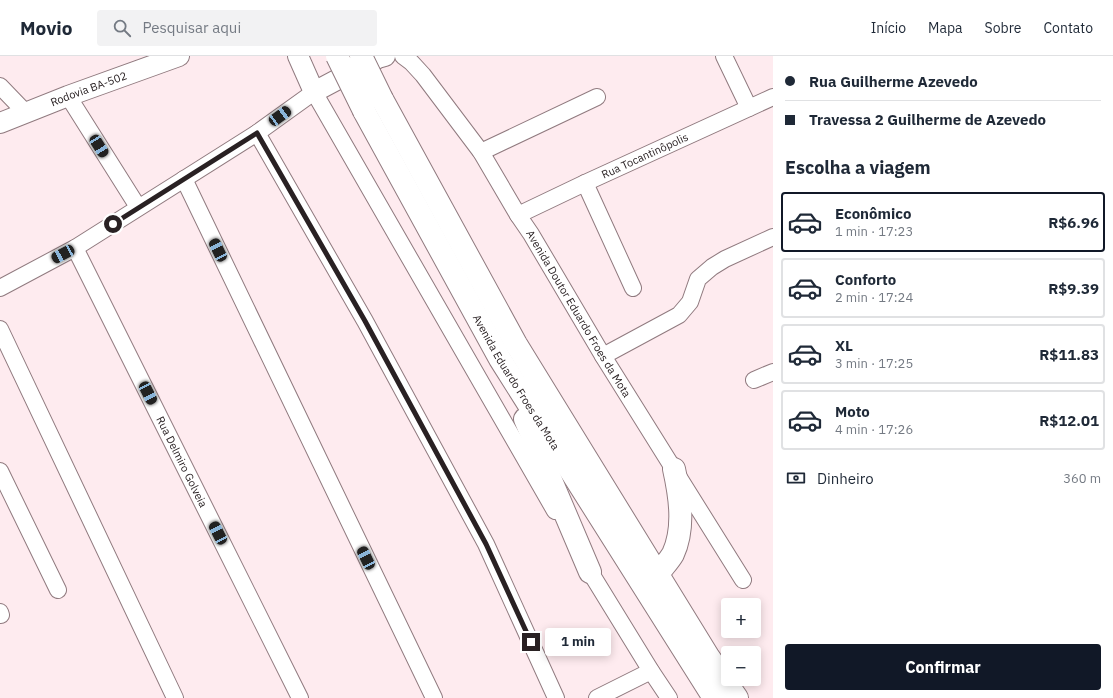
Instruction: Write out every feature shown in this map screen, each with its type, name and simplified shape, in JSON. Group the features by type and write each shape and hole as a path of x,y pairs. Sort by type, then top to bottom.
{"highway":[{"name":"Avenida Eduardo Froes da Mota","path":"337,56 364,111 500,359 714,698"},
{"name":"Avenida Eduardo Froes da Mota","path":"361,56 382,99 516,344 708,656 736,698"},
{"path":"500,359 590,572"},
{"path":"658,574 672,555 679,533 679,494 674,469"}],"main road":[{"name":"Rodovia BA-502","path":"0,123 68,96 179,56"},
{"path":"298,56 314,92 378,58 385,56"}],"street":[{"name":"Avenida Doutor Eduardo Froes da Mota","path":"403,56 423,75 481,152 603,356 743,580"},
{"path":"724,56 749,108"},
{"path":"0,86 26,113"},
{"path":"0,288 75,248 257,133 314,92 590,572 651,671 670,698"},
{"path":"68,96 138,208"},
{"path":"481,152 597,97"},
{"name":"Rua Tocantinôpolis","path":"518,215 773,97"},
{"path":"257,133 365,321 486,544 556,698"},
{"path":"184,179 434,698"},
{"path":"585,183 633,288"},
{"path":"603,356 679,315 690,302 698,279 712,267 725,259 773,237"},
{"name":"Rua Delmiro Golveia","path":"75,248 300,698"},
{"path":"0,328 175,698"},
{"path":"754,380 773,372"},
{"path":"0,471 58,590"},
{"path":"597,698 651,671"}],"route":[{"path":"113,224 257,133 365,321 486,544 531,642"}]}
